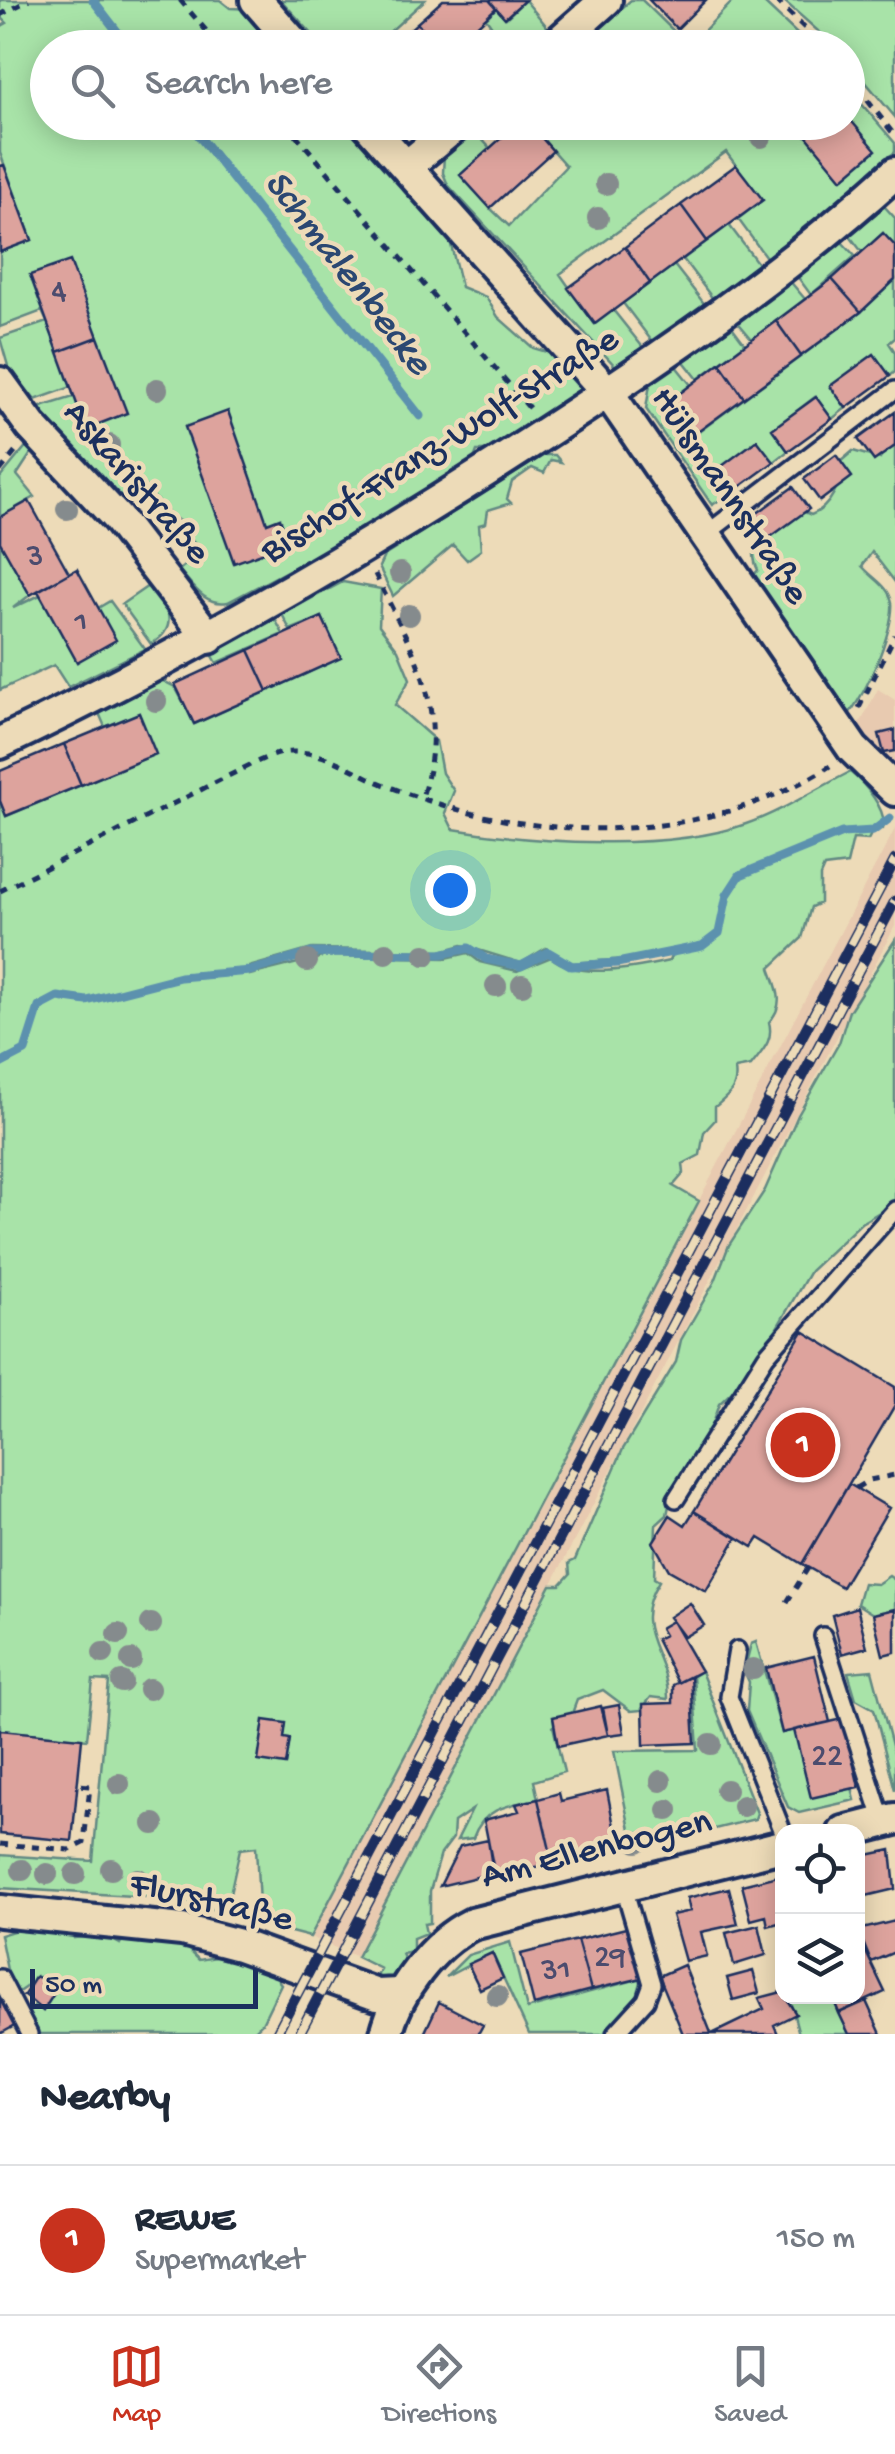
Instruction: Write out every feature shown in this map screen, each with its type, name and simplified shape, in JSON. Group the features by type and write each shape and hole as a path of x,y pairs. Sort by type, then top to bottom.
{"street":[{"path":"256,0 282,30"},
{"path":"572,30 606,0"},
{"name":"Hülsmannstraße","path":"382,140 609,394 846,740 895,790"},
{"path":"406,167 438,140"},
{"name":"Bischof-Franz-Wolf-Straße","path":"0,743 209,638 360,550 609,394 783,265 895,172"},
{"name":"Askaristraße","path":"0,383 32,426 117,518 209,638"},
{"name":"Am Ellenbogen","path":"399,1994 456,1934 472,1924 775,1848"},
{"name":"Flurstraße","path":"0,1911 182,1930 279,1958 377,1995 399,1994"},
{"path":"386,2034 399,1994"}],"lane":[{"path":"705,535 895,390"},
{"path":"676,1499 756,1371 821,1288 895,1210"},
{"path":"824,1636 889,1820"},
{"path":"737,1650 729,1697 780,1824"},
{"path":"615,2034 646,2000 652,1984 623,1884"},
{"path":"0,1978 29,2034"}],"path":[{"path":"2,14 29,0"},
{"path":"180,0 206,30"},
{"path":"776,0 807,30"},
{"path":"865,97 895,136"},
{"path":"300,140 549,431"},
{"path":"360,550 428,693 436,730 432,766 422,797"},
{"path":"0,891 248,766 288,752 320,755 464,812 574,826 681,823 766,801 806,782 846,740 895,635"},
{"path":"856,1488 868,1480 895,1475"},
{"path":"788,1602 808,1568"},
{"path":"0,1844 70,1850 84,1843 90,1786 77,1785"}],"shaded area":[{"path":"878,689 895,700 895,787 846,732 862,720"},
{"path":"895,829 895,926 357,1957 310,1937"}],"green space":[{"path":"0,0 220,0 230,8 252,9 274,30 30,30 30,140 374,140 448,232 461,287 486,297 498,317 533,348 560,356 586,390 498,451 477,451 471,467 376,529 353,532 228,602 206,598 179,570 202,552 141,482 120,500 38,408 74,397 71,387 35,400 8,366 0,338 47,322 42,311 0,327 0,252 32,240 0,153 0,27 7,23 0,16"},
{"path":"281,0 425,0 392,30 308,30"},
{"path":"525,0 549,29 494,30 486,18 496,8 506,18"},
{"path":"631,0 642,0 673,30 597,30"},
{"path":"734,0 761,0 793,30 705,30"},
{"path":"783,0 895,0 895,117 865,81 865,30 817,30"},
{"path":"865,108 895,143 895,152 768,260 738,219 762,200 726,152 560,274 594,323 613,310 645,350 618,369 448,185 443,173 444,155 461,140 482,140 490,148 490,208 509,226 566,166 543,140 865,140"},
{"path":"884,206 895,218 895,246 883,233 862,252 849,235"},
{"path":"729,225 759,265 713,299 683,259"},
{"path":"841,241 855,256 811,295 797,276"},
{"path":"674,265 706,306 654,344 623,303"},
{"path":"789,280 805,299 752,339 736,320"},
{"path":"895,280 895,338 889,343 895,352 895,372 890,376 874,355 831,386 846,408 832,419 815,397 773,429 788,451 774,462 715,473 730,494 712,505 646,409 650,384 675,365 691,385 664,406 689,439 861,312"},
{"path":"730,324 745,344 698,379 682,359"},
{"path":"895,433 895,582 872,552 862,566 887,591 892,614 867,685 840,723 745,586 758,570 754,550 769,525 793,507 811,515 818,512 834,493 840,462 853,451 880,459 881,450"},
{"path":"28,444 34,449 17,475 35,497 0,517 0,478"},
{"path":"544,455 555,455 561,462 551,460 544,473 532,468 512,482 507,499 511,503 488,510 486,523 479,525 481,550 467,560 453,545 393,596 379,567 384,556"},
{"path":"0,542 30,595 13,608 40,595 77,661 98,608 110,601 145,649 68,687 54,665 0,690"},
{"path":"343,582 381,589 379,625 398,650 410,679 395,705 436,741 442,773 454,791 445,813 453,829 561,841 678,839 759,819 850,772 874,797 884,822 883,829 874,828 868,840 853,839 847,864 824,867 820,903 811,907 802,938 770,968 779,1002 769,1022 768,1040 751,1066 735,1069 734,1087 715,1107 715,1120 704,1132 700,1155 683,1164 684,1173 673,1186 699,1201 310,1937 260,1924 256,1847 240,1849 226,1912 166,1898 0,1888 0,1855 93,1861 109,1681 93,1680 87,1739 0,1730 0,801 7,816 155,754 139,714 105,727 99,713 161,680 175,687 195,724 340,658 322,617 290,630 282,614","holes":["462,945 521,963 546,948 572,963 625,959 674,949 669,961 608,971 576,969 551,957 517,971 480,962 468,953 446,958 326,956 250,975 249,967 312,949 441,951"]},
{"path":"151,584 166,608 168,623 166,631 151,644 122,604"},
{"path":"275,619 283,634 217,663 212,654"},
{"path":"895,940 895,1203 861,1223 810,1271 749,1376 719,1404 702,1452 671,1496 667,1515 656,1525 654,1578 659,1581 647,1614 668,1699 651,1697 641,1710 631,1711 603,1690 577,1700 570,1719 553,1726 564,1772 534,1781 538,1799 491,1814 473,1838 457,1840 472,1810 454,1822 453,1838 441,1854 430,1891 430,1923 424,1924 426,1933 413,1938 413,1952 402,1954 406,1963 397,1971 398,1978 386,1982 377,1976 381,1969 357,1957 551,1585 560,1585 570,1574 569,1563 575,1560 623,1449 676,1362 681,1340 715,1281 729,1245 765,1190 798,1115 839,1043 849,1011"},
{"path":"889,1576 895,1580 895,1609 873,1614 857,1604 863,1583 877,1584"},
{"path":"756,1642 782,1733 794,1730 852,1788 855,1800 799,1813 788,1807 747,1711 749,1682 744,1671 751,1644"},
{"path":"872,1670 895,1757 895,1790 874,1709 856,1699 848,1672"},
{"path":"701,1671 757,1813 755,1819 634,1849 614,1751 698,1750 693,1676"},
{"path":"26,1927 53,1929 61,1935 71,1929 74,1938 102,1934 120,1944 127,1931 185,1946 199,1960 233,1954 282,1975 278,1980 281,1984 262,2023 251,2034 29,2034 23,2019 49,1990 49,1979 40,1977 17,1993 11,1990 0,1935"},
{"path":"510,1942 527,2009 642,1978 637,1997 608,2034 529,2034 492,1953 446,1977 468,1955"},
{"path":"791,2004 835,2004 849,2034 799,2034"}],"building":[{"path":"443,0 489,0 496,8 472,30 423,30 417,23"},
{"path":"489,0 525,0 505,18"},
{"path":"649,0 706,0 677,29"},
{"path":"865,137 876,150 842,179 810,140"},
{"path":"499,140 544,140 553,151 490,208 460,175"},
{"path":"4,165 32,240 0,252 0,166"},
{"path":"736,165 763,200 707,241 681,205"},
{"path":"681,205 707,241 650,283 625,247"},
{"path":"883,233 895,246 895,280 861,312 832,279"},
{"path":"625,247 650,283 595,324 568,288"},
{"path":"70,261 98,337 58,352 30,275"},
{"path":"832,279 861,312 801,356 776,321"},
{"path":"776,321 801,356 744,398 720,363"},
{"path":"98,337 127,413 86,429 58,352"},
{"path":"874,354 890,376 846,408 830,386"},
{"path":"720,363 744,398 688,439 663,406"},
{"path":"816,397 832,419 788,451 772,429"},
{"path":"228,411 267,523 280,518 289,543 234,563 185,427"},
{"path":"895,412 895,446 874,461 858,439"},
{"path":"757,440 774,462 730,494 714,472"},
{"path":"836,455 852,477 820,501 804,479"},
{"path":"793,487 809,509 765,541 749,519"},
{"path":"29,501 69,573 30,595 0,542 0,517"},
{"path":"77,569 116,640 77,662 38,591"},
{"path":"322,617 341,658 268,691 249,650"},
{"path":"249,650 268,691 194,724 175,684"},
{"path":"139,713 156,754 81,785 64,744"},
{"path":"895,730 895,751 884,753 879,734"},
{"path":"64,744 81,785 6,816 0,801 0,771"},
{"path":"803,1331 895,1387 895,1405 802,1564 759,1538 753,1547 694,1511"},
{"path":"849,1484 889,1508 842,1587 802,1564"},
{"path":"694,1511 737,1538 706,1591 669,1570 653,1542 670,1515 685,1525"},
{"path":"690,1603 704,1625 684,1637 669,1617"},
{"path":"857,1607 867,1647 842,1654 832,1615"},
{"path":"895,1609 895,1652 883,1655 873,1614"},
{"path":"672,1621 701,1671 678,1683 656,1639 664,1635 660,1628"},
{"path":"814,1656 830,1722 782,1733 766,1668"},
{"path":"691,1676 695,1743 644,1745 643,1704 673,1703 673,1685"},
{"path":"619,1705 624,1733 608,1735 603,1708"},
{"path":"601,1706 608,1735 558,1746 553,1717"},
{"path":"843,1719 859,1787 811,1798 794,1730"},
{"path":"264,1720 286,1723 284,1738 290,1739 286,1765 258,1761"},
{"path":"0,1730 82,1738 72,1841 0,1834"},
{"path":"607,1790 618,1847 553,1863 538,1799 559,1793 561,1801"},
{"path":"538,1799 553,1863 495,1876 484,1820 519,1811 516,1804"},
{"path":"488,1840 493,1873 440,1886 460,1846"},
{"path":"891,1850 895,1889 865,1896 865,1856"},
{"path":"775,1877 775,1924 768,1926 766,1916 751,1920 742,1885"},
{"path":"729,1888 738,1924 701,1932 707,1956 685,1961 672,1915 690,1911 687,1898"},
{"path":"895,1921 895,1952 871,1962 865,1947 865,1928"},
{"path":"759,1925 766,1955 734,1965 726,1933"},
{"path":"630,1927 642,1978 591,1990 577,1940"},
{"path":"577,1940 591,1990 534,2005 521,1954"},
{"path":"865,1950 885,1992 865,2001"},
{"path":"492,1953 503,1978 480,1989 468,1964"},
{"path":"684,1965 712,2034 683,2034 659,1976"},
{"path":"753,1971 759,1993 733,2000 727,1978"},
{"path":"36,1976 57,1989 43,2011 24,1995"},
{"path":"0,1990 18,2024 0,2034"},
{"path":"775,1994 775,2004 790,2004 796,2014 774,2025 778,2034 712,2034 764,2009 759,1998"},
{"path":"865,2001 881,2034 849,2034 839,2013"},
{"path":"439,2002 483,2025 478,2034 424,2034"},
{"path":"835,2004 859,2004 839,2013"}],"waterway":[{"name":"Schmalenbecke","path":"93,0 116,30"},
{"name":"Schmalenbecke","path":"202,140 420,416"},
{"path":"0,1064 25,1051 39,1007 58,997 87,1001 180,977 250,971 311,953 441,954 469,948 486,959 521,966 548,952 572,966 617,963 702,946 719,933 727,895 740,875 842,833 873,831 890,818"}],"railway":[{"path":"276,2034 895,860"},
{"path":"299,2034 895,901"}],"place":[{"name":"REWE","path":"803,1445"}]}
